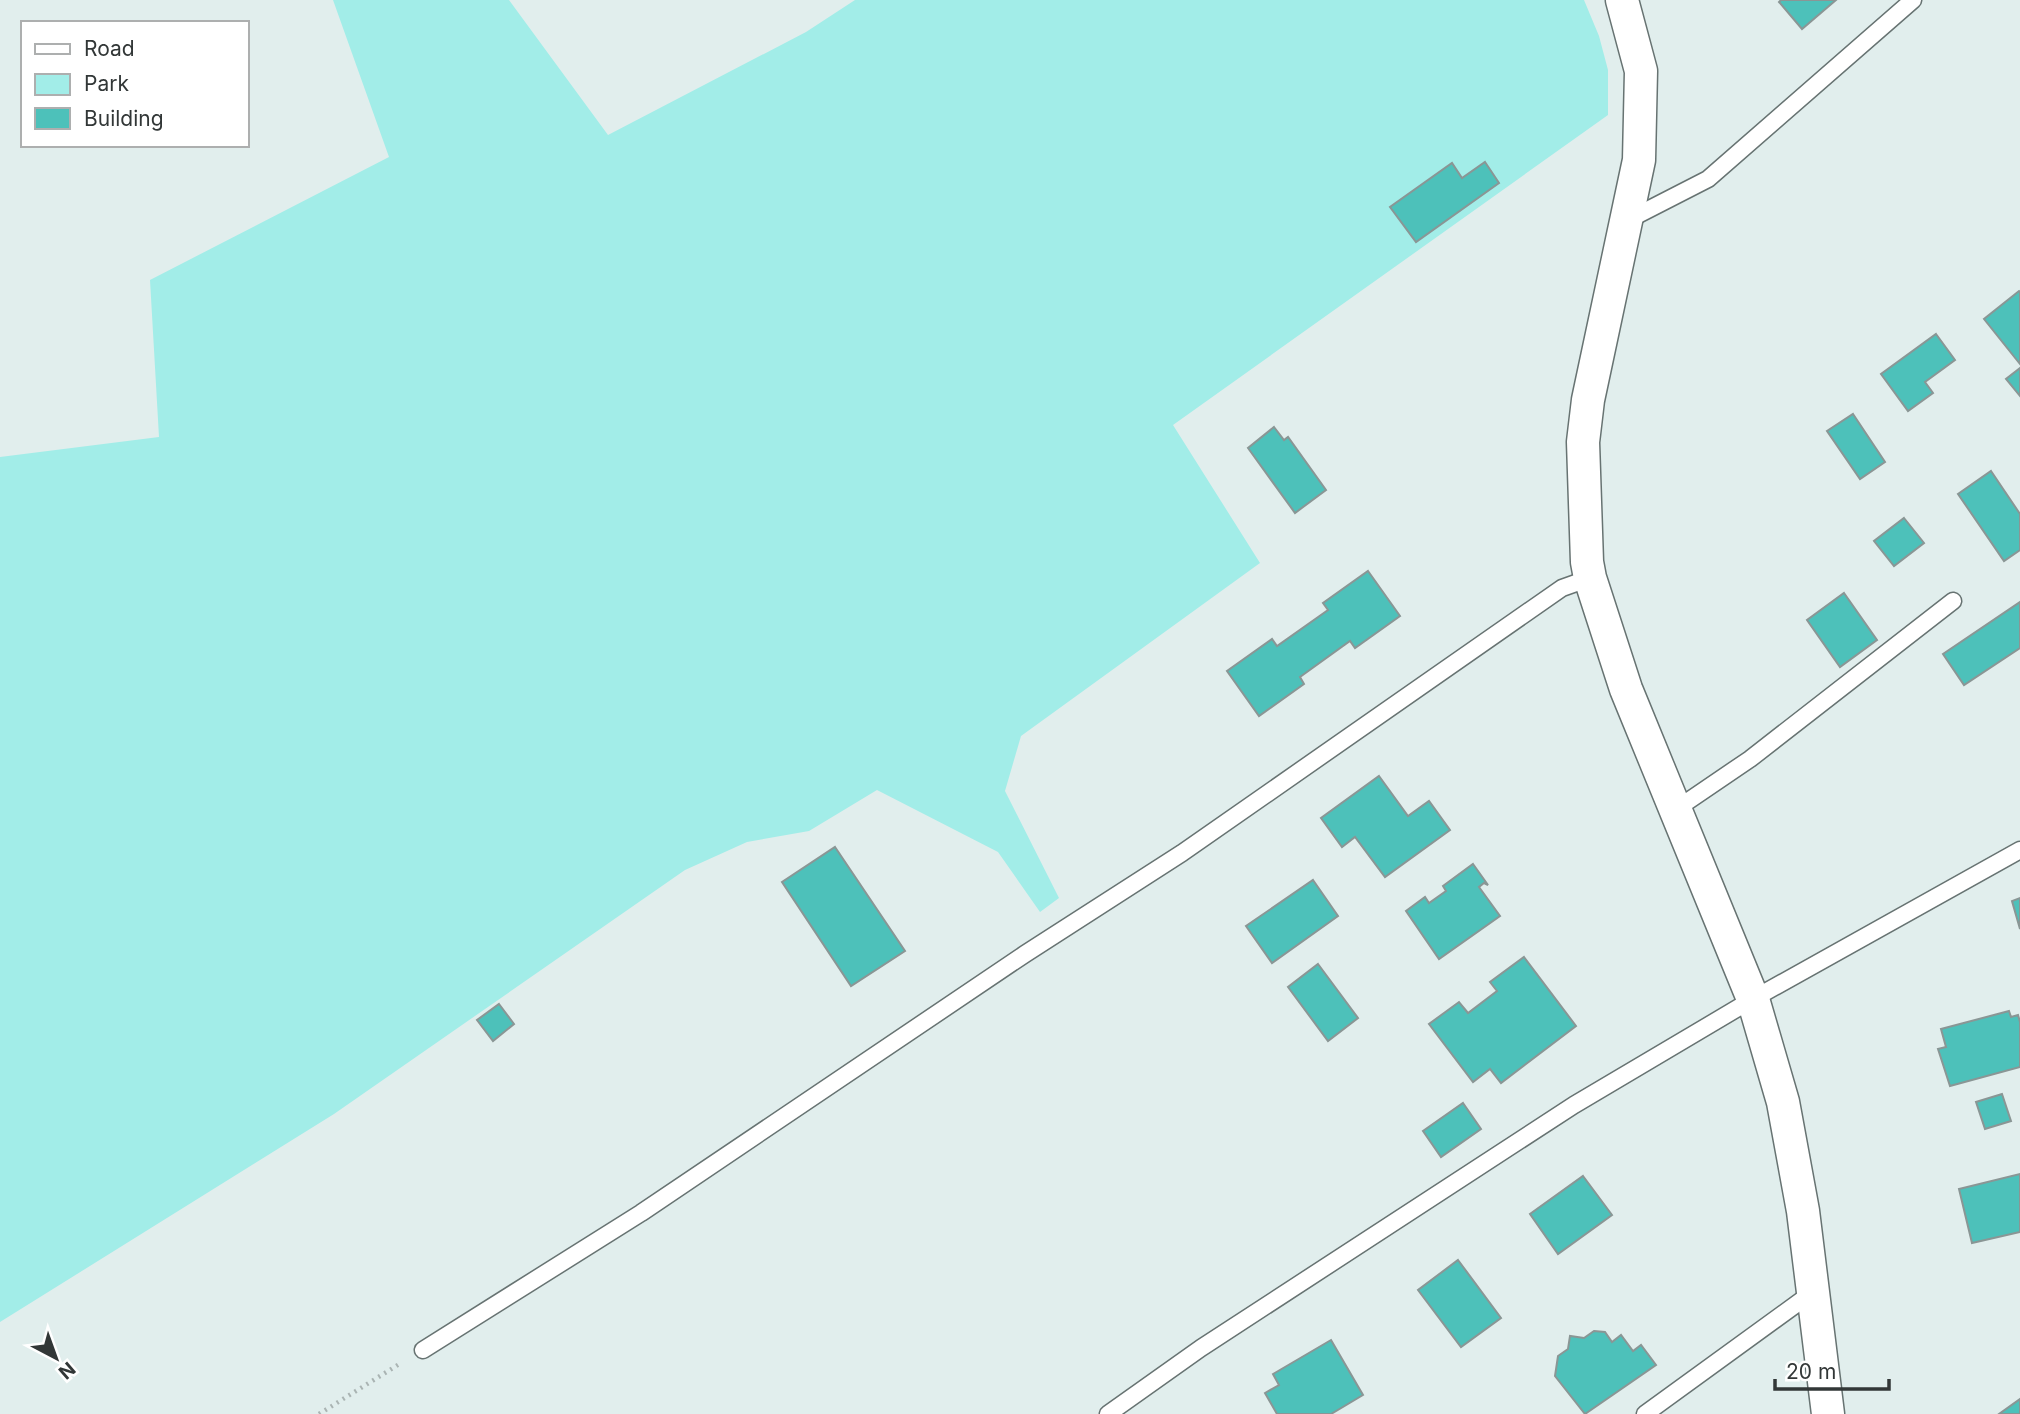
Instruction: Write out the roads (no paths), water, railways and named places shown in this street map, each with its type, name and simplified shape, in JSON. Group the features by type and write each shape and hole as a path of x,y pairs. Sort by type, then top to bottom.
{"street":[{"path":"1622,0 1641,71 1639,160 1588,400 1583,442 1584,509 1590,578 1626,689 1753,999 1783,1101 1803,1211 1828,1414"}],"lane":[{"path":"1626,221 1709,179 1913,0"},
{"path":"423,1350 640,1213 1014,962 1182,853 1562,588 1590,578"},
{"path":"1675,810 1751,759 1953,601"},
{"path":"1108,1414 1201,1348 1574,1105 1753,999 2020,850"},
{"path":"1645,1414 1813,1292"}]}
